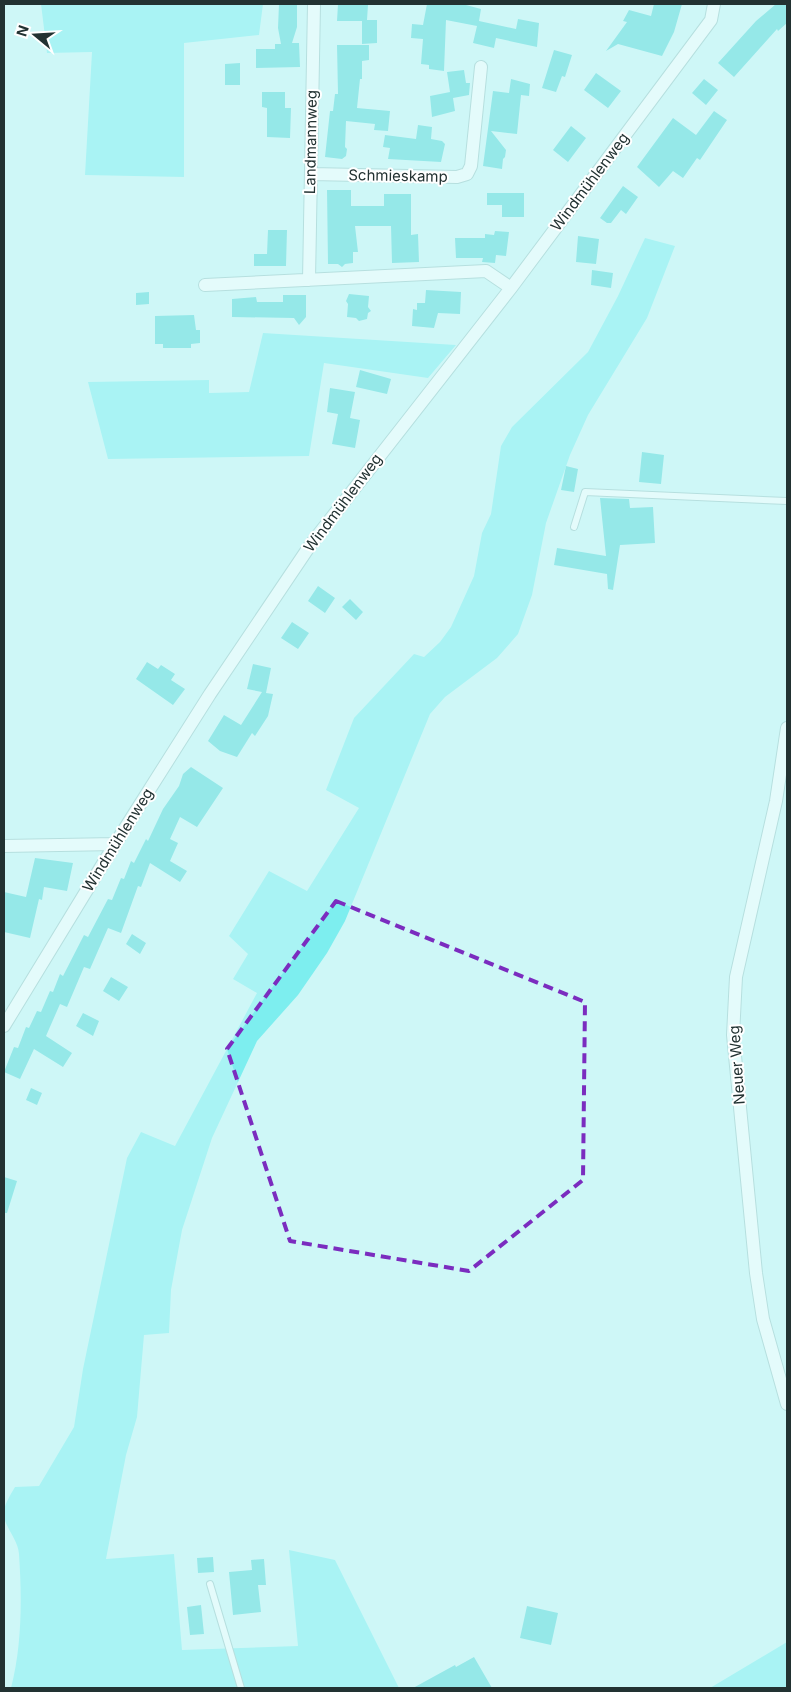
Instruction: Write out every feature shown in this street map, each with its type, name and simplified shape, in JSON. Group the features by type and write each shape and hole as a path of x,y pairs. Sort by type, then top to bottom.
{"street":[{"name":"Landmannweg","path":"309,280 314,4"},
{"name":"Windmühlenweg","path":"4,1026 115,844 210,694 311,544 510,288 710,20 714,4"},
{"name":"Schmieskamp","path":"311,174 457,177 467,174 471,166 481,68"},
{"path":"205,285 486,271 510,288"},
{"name":"Neuer Weg","path":"787,728 776,801 736,977 733,1035 762,1310 774,1362 787,1404"},
{"path":"4,846 115,844"}],"lane":[{"path":"574,527 584,492 787,501"},
{"path":"210,1584 241,1688"}],"highlighted area":[{"path":"336,901 585,1002 583,1180 469,1271 290,1241 227,1049"}],"shaded area":[{"path":"41,4 263,4 259,35 184,43 184,177 85,175 92,52 47,53"},
{"path":"645,238 675,246 647,318 588,415 570,455 546,523 532,595 518,634 497,658 445,697 430,714 345,921 327,953 298,995 257,1041 212,1138 182,1230 171,1290 169,1333 144,1335 137,1417 126,1455 106,1559 174,1554 182,1650 298,1646 289,1550 335,1560 399,1688 11,1688 19,1639 20,1571 18,1548 5,1521 4,1511 15,1487 39,1486 74,1427 83,1369 127,1158 141,1132 175,1146 257,993 233,979 248,954 229,936 269,871 307,891 359,808 326,790 354,718 414,654 424,657 440,642 451,627 474,576 482,533 491,514 501,446 512,427 588,352 618,296"},
{"path":"263,333 456,345 428,378 324,363 309,456 108,459 88,382 209,380 209,393 249,392"},
{"path":"787,1642 787,1688 710,1688"}],"building":[{"path":"279,4 297,4 297,27 292,43 299,43 300,67 256,68 256,49 275,49 275,44 281,44 278,28"},
{"path":"338,4 368,5 367,20 377,20 377,43 362,44 362,21 337,21"},
{"path":"427,4 466,5 481,9 479,21 516,29 518,19 539,23 537,47 496,38 494,48 473,43 477,26 446,20 444,71 429,69 429,65 421,64 423,39 411,38 412,24 423,25"},
{"path":"654,4 682,4 674,32 662,56 618,44 606,51 627,22 623,21 629,10 651,16"},
{"path":"776,4 787,4 787,23 778,31 777,29 734,77 718,63 756,21"},
{"path":"337,45 369,45 369,60 362,61 362,79 360,79 357,108 390,111 388,131 374,130 375,124 346,121 345,147 347,149 346,156 342,159 325,157 330,111 333,111 335,94 338,94"},
{"path":"554,50 572,55 565,77 562,76 556,92 542,88"},
{"path":"240,63 240,85 225,85 225,64"},
{"path":"464,70 466,83 470,83 469,95 453,98 455,111 432,117 430,96 450,92 447,72"},
{"path":"596,73 621,91 608,108 584,90"},
{"path":"511,79 530,84 529,96 521,95 517,134 491,131 506,150 505,157 502,169 483,166 493,91 509,93"},
{"path":"704,79 718,90 706,105 692,93"},
{"path":"262,92 285,92 285,108 291,108 290,138 267,137 267,108 262,107"},
{"path":"714,111 727,120 700,160 697,158 683,178 673,171 659,187 637,167 673,118 696,135"},
{"path":"418,125 432,127 431,139 442,141 445,144 441,162 388,159 390,148 383,147 385,135 416,139"},
{"path":"571,126 586,138 568,162 553,150"},
{"path":"623,186 638,197 626,214 621,210 611,223 607,223 600,218"},
{"path":"327,190 351,190 351,206 384,206 384,194 411,194 411,235 418,234 419,262 392,263 391,226 355,226 358,252 353,252 353,263 345,264 342,267 338,264 328,264"},
{"path":"487,193 524,193 524,217 502,217 502,205 487,205"},
{"path":"268,230 287,230 286,266 254,266 254,254 267,254"},
{"path":"495,231 509,232 506,256 496,255 495,263 482,262 483,258 456,258 455,238 485,238 485,234 494,235"},
{"path":"578,236 599,239 596,264 576,262"},
{"path":"592,270 613,273 611,288 591,285"},
{"path":"426,290 461,292 460,314 438,313 434,328 412,326 413,309 417,310 417,303 425,303"},
{"path":"149,292 149,304 136,305 136,293"},
{"path":"349,294 369,296 368,307 371,311 368,313 367,319 359,321 356,318 347,317 348,304 346,301"},
{"path":"283,295 306,295 306,317 299,325 294,318 232,317 232,299 256,297 257,302 283,302"},
{"path":"194,315 196,330 200,330 200,343 191,344 191,348 163,348 163,344 155,344 155,316"},
{"path":"360,370 391,379 387,394 356,387"},
{"path":"330,388 355,392 350,418 360,420 355,448 332,444 338,414 327,412"},
{"path":"642,452 664,455 661,484 639,482"},
{"path":"566,466 578,469 574,492 561,490"},
{"path":"600,498 629,499 630,508 653,507 655,543 620,545 613,590 608,589 607,574 554,565 557,548 606,556"},
{"path":"318,586 335,598 325,613 308,601"},
{"path":"350,599 363,612 356,620 342,607"},
{"path":"292,622 309,633 298,649 281,638"},
{"path":"147,662 158,669 161,665 175,674 171,680 185,689 173,705 136,679"},
{"path":"253,664 271,668 266,693 273,694 268,716 255,736 252,733 237,757 220,751 208,741 224,715 241,725 262,692 247,689"},
{"path":"191,767 223,788 197,827 180,817 170,839 178,843 170,861 187,871 180,882 150,863 141,887 138,886 121,933 108,928 90,969 84,967 67,1007 60,1004 46,1036 72,1053 63,1067 34,1049 20,1079 4,1072 14,1047 18,1048 26,1027 29,1028 37,1011 41,1012 50,991 53,992 60,974 63,976 84,935 88,937 108,899 112,900 121,878 124,879 131,861 134,863 146,839 148,841 163,809 179,786 183,774"},
{"path":"35,858 73,863 67,891 44,887 42,900 39,899 30,938 4,932 4,892 26,897"},
{"path":"132,934 146,943 140,954 126,944"},
{"path":"111,977 128,987 119,1001 103,991"},
{"path":"83,1013 99,1021 93,1036 76,1026"},
{"path":"31,1088 42,1093 37,1105 26,1100"},
{"path":"4,1177 17,1181 7,1213 4,1213"},
{"path":"213,1557 214,1572 198,1573 197,1558"},
{"path":"264,1559 266,1585 258,1585 261,1612 233,1615 229,1572 252,1570 251,1560"},
{"path":"201,1605 204,1634 190,1635 187,1607"},
{"path":"527,1606 558,1613 551,1645 520,1638"},
{"path":"474,1657 492,1688 413,1688 455,1665 456,1667"}]}
